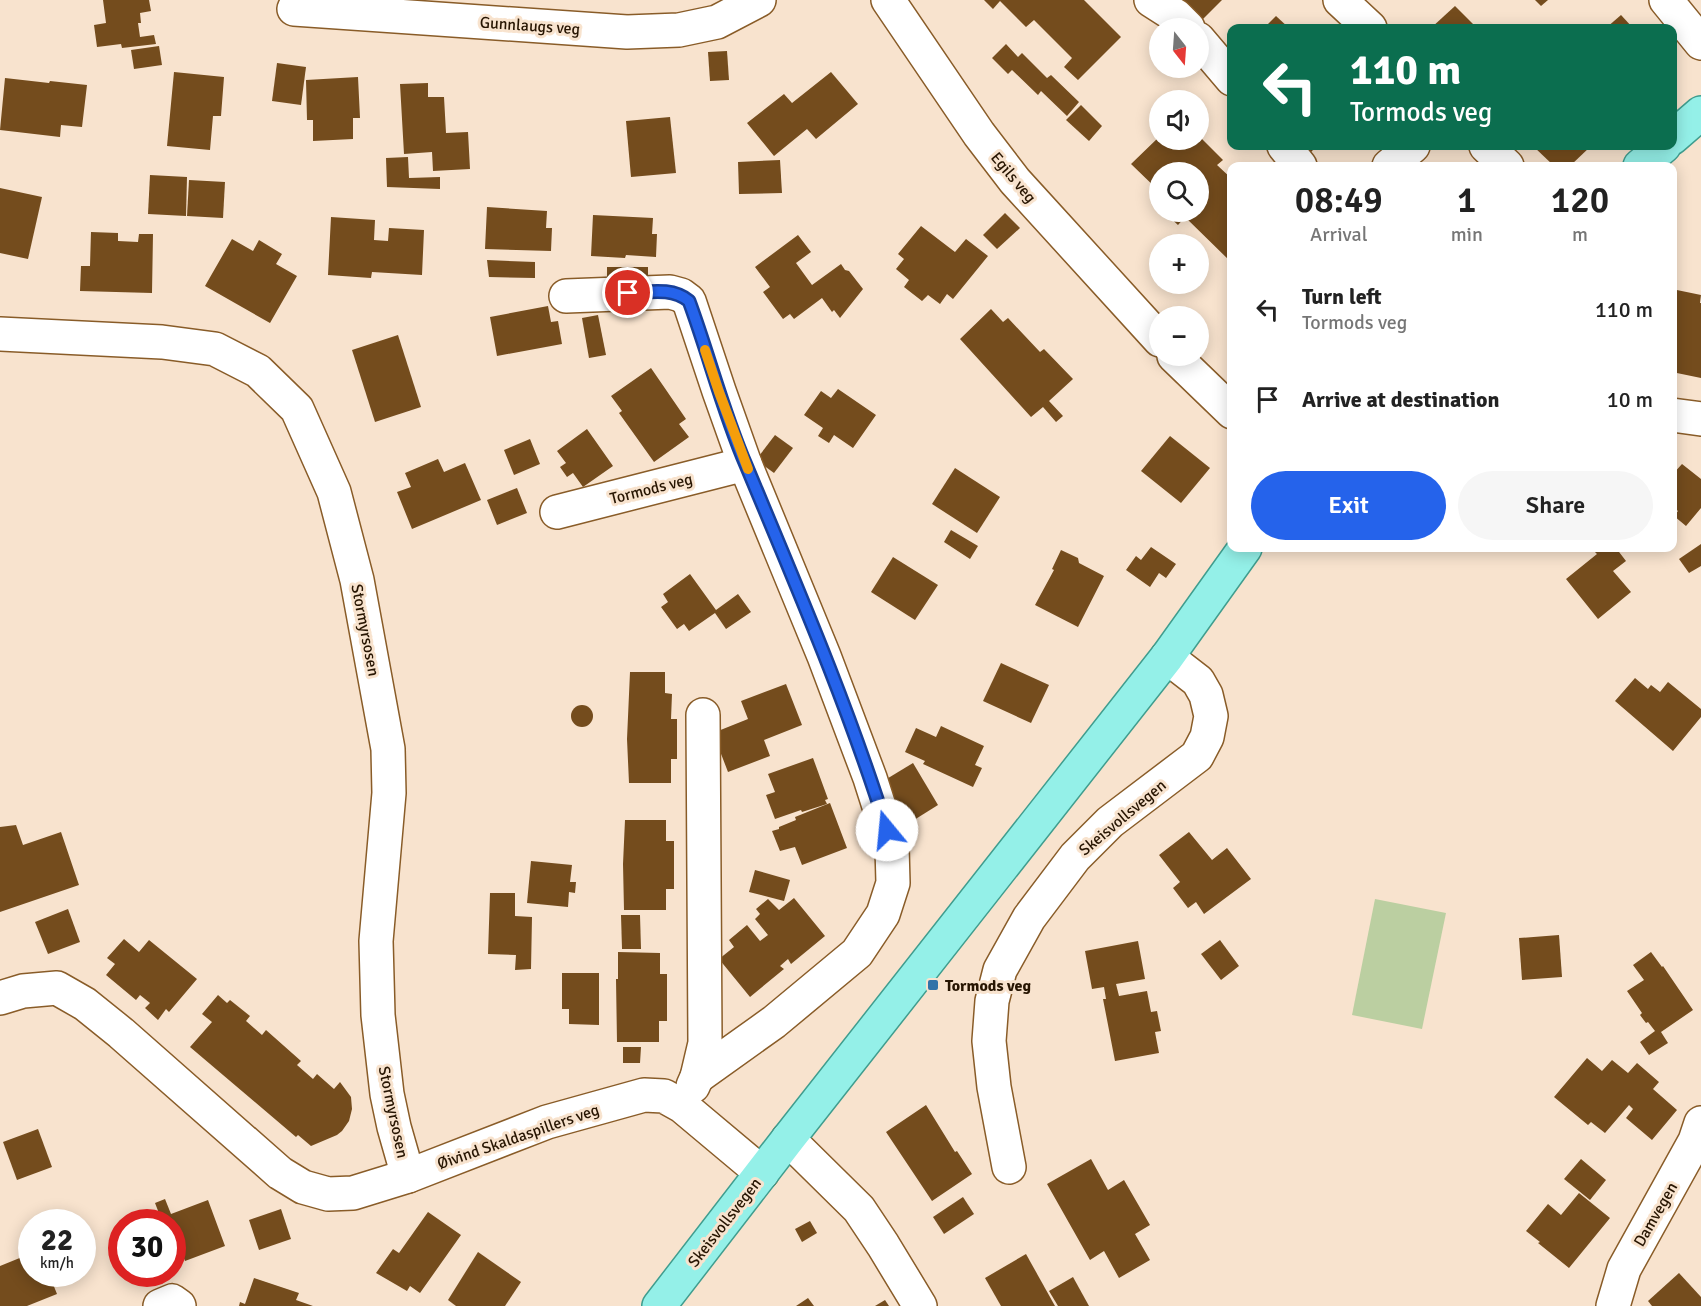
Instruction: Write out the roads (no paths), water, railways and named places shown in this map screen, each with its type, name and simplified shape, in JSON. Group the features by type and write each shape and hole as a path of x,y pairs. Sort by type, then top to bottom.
{"main road":[{"path":"1677,134 1701,113"},
{"path":"1645,162 1659,150"},
{"name":"Skeisvollsvegen","path":"659,1306 788,1138 1167,657 1242,552"}],"street":[{"name":"Gunnlaugs veg","path":"294,9 627,32 679,30 717,22 759,0"},
{"name":"Egils veg","path":"888,0 979,134 1015,181 1149,328"},
{"path":"1151,0 1178,18"},
{"path":"1340,0 1366,24"},
{"path":"1666,0 1701,43"},
{"path":"1209,52 1227,73"},
{"path":"1287,150 1297,162"},
{"path":"1394,162 1408,150"},
{"path":"1490,150 1503,162"},
{"path":"566,296 670,291 689,301 745,464 824,656 870,778 892,847 893,882 883,914 857,953 774,1022 697,1077"},
{"name":"Stormyrsosen","path":"0,334 162,342 215,349 258,371 297,409 334,492 357,580 388,749 389,793 376,941 378,1015 387,1094 408,1176"},
{"path":"1184,366 1227,407"},
{"path":"1677,416 1701,419"},
{"name":"Tormods veg","path":"557,512 745,464"},
{"name":"Skeisvollsvegen","path":"1009,1167 994,1087 989,1041 992,1001 1000,970 1029,918 1075,857 1110,822 1197,756 1208,737 1211,716 1206,695 1198,681 1167,657"},
{"path":"682,1106 697,1077 705,1043 703,715"},
{"name":"Øivind Skaldaspillers veg","path":"0,998 23,991 57,988 85,1004 280,1173 303,1187 328,1194 353,1193 408,1176 547,1122 644,1095 664,1096 682,1106 762,1173"},
{"name":"Damvegen","path":"1613,1306 1624,1269 1695,1141 1701,1123"},
{"path":"788,1138 859,1209 884,1245 920,1306"},
{"path":"159,1306 172,1301 179,1306"}],"place":[{"name":"Tormods veg","path":"933,985"}]}
